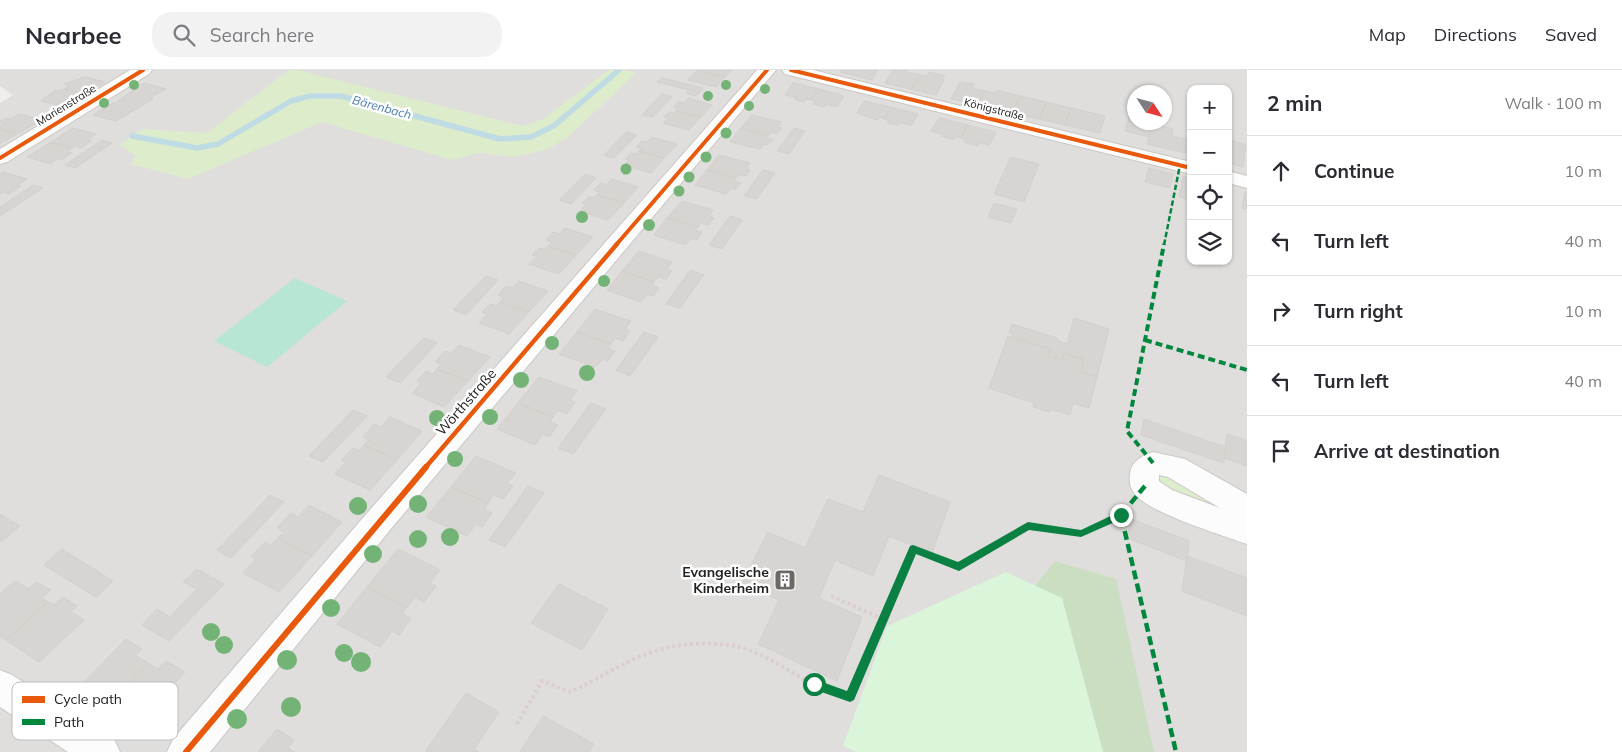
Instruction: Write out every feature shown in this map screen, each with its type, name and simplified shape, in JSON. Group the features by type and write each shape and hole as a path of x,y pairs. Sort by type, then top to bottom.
{"street":[{"name":"Marienstraße","path":"0,158 143,70"},
{"name":"Wörthstraße","path":"186,752 379,521 767,70"},
{"name":"Königstraße","path":"792,70 1187,167"},
{"path":"1232,178 1247,182"},
{"path":"1247,509 1174,466 1153,464 1144,472 1145,486 1161,500 1247,531"},
{"path":"0,687 12,695"},
{"path":"82,740 101,752"}],"path":[{"path":"517,724 542,681 570,692 595,681 624,663 658,650 696,643 736,646 772,661 814,684 850,697 913,549 959,567 1028,526 1081,534 1121,515"},
{"path":"831,596 883,619"}],"shaded area":[{"path":"0,70 131,70 0,151 0,103 13,95 0,86"},
{"path":"143,70 1247,70 1247,752 0,752 0,157"}],"green space":[{"path":"289,70 297,70 522,126 543,119 609,70 624,70 636,73 567,138 545,150 513,157 478,153 452,160 322,122 188,179 131,164 136,156 120,145 143,129 207,133"},
{"path":"295,278 347,301 267,367 214,341"},
{"path":"1160,472 1213,498 1210,506 1167,493 1155,476"},
{"path":"1055,561 1116,579 1154,752 1103,752 1062,599 1035,586"},
{"path":"1006,572 1062,598 1103,752 856,752 843,746 887,626"}],"building":[{"path":"697,70 725,77 716,87 688,80"},
{"path":"697,70 732,70 725,77"},
{"path":"842,70 878,70 872,80 840,72"},
{"path":"893,70 907,70 906,72 921,75 911,89 885,83"},
{"path":"929,72 945,76 936,95 911,89 921,75 927,76"},
{"path":"85,77 105,82 84,94 64,89 69,86 64,84"},
{"path":"662,78 703,88 696,96 686,93 689,90 657,82"},
{"path":"960,82 974,84 972,88 985,91 978,105 951,99"},
{"path":"144,83 166,89 116,121 93,115 115,103"},
{"path":"793,83 819,89 811,100 806,99 804,102 794,99 795,97 785,95"},
{"path":"64,89 84,94 63,107 41,101 55,90"},
{"path":"819,89 844,96 837,107 826,104 824,107 813,104 815,101 811,100"},
{"path":"997,90 1020,96 1012,113 978,105 985,91 995,93"},
{"path":"662,94 672,97 653,117 642,115"},
{"path":"1020,96 1046,102 1039,119 1012,113"},
{"path":"688,98 712,105 701,117 676,111 678,108 673,107 679,101 684,103"},
{"path":"864,101 891,107 884,119 879,117 877,120 857,113"},
{"path":"1046,102 1071,108 1065,125 1039,119"},
{"path":"891,107 918,114 912,125 887,123 889,120 884,119"},
{"path":"1071,108 1105,116 1100,133 1065,125"},
{"path":"676,111 701,117 689,130 663,123 668,118 664,117 669,112 674,113"},
{"path":"20,114 41,120 17,134 0,129 2,124 0,121 7,118 11,119"},
{"path":"752,115 781,122 777,127 782,128 777,134 771,132 768,136 741,128"},
{"path":"939,118 968,125 961,138 955,136 954,140 931,131"},
{"path":"1127,124 1127,130 1151,130 1149,137 1125,131"},
{"path":"968,125 996,132 989,145 979,143 978,146 964,142 965,139 961,138"},
{"path":"73,128 96,134 87,140 91,141 81,148 50,143"},
{"path":"741,128 768,136 766,138 773,140 768,145 764,144 760,149 730,142"},
{"path":"794,128 805,131 789,154 777,151"},
{"path":"0,129 17,134 0,144"},
{"path":"1172,129 1173,129 1172,136 1187,140 1187,149 1186,153 1147,144 1151,130"},
{"path":"626,132 637,135 614,158 604,155"},
{"path":"652,137 677,144 664,158 639,151 641,148 636,147 642,141 647,142"},
{"path":"102,140 112,143 75,168 65,165"},
{"path":"1232,141 1246,145 1243,167 1232,164"},
{"path":"50,143 72,148 67,152 72,153 50,164 27,157"},
{"path":"639,151 664,158 651,173 624,165 629,160 625,159 631,153 636,154"},
{"path":"719,155 750,163 746,169 750,170 746,176 739,175 736,178 707,170"},
{"path":"1011,157 1039,164 1024,202 994,194"},
{"path":"1149,168 1173,174 1170,188 1145,182"},
{"path":"707,170 736,178 734,181 741,183 735,190 731,188 726,194 695,185"},
{"path":"763,170 775,173 757,199 744,196"},
{"path":"3,172 27,179 17,185 21,186 9,194 3,192 0,194 0,174"},
{"path":"585,174 596,178 571,204 559,200"},
{"path":"1183,176 1187,177 1187,199 1179,197"},
{"path":"612,179 638,187 624,203 597,195 600,192 594,190 601,183 606,185"},
{"path":"33,185 43,188 0,216 0,207"},
{"path":"1245,192 1247,192 1247,209 1242,208"},
{"path":"597,195 624,203 608,220 580,211 586,205 582,203 589,197 594,198"},
{"path":"682,201 713,210 709,216 714,218 708,225 701,223 698,227 667,218"},
{"path":"994,203 1017,209 1011,223 988,217"},
{"path":"730,216 742,220 722,249 709,245"},
{"path":"667,218 698,227 695,230 702,232 697,240 692,238 686,245 654,235"},
{"path":"565,228 593,237 576,255 548,246 552,242 546,240 553,232 559,234"},
{"path":"548,246 576,255 559,274 529,264 537,257 532,255 539,248 544,249"},
{"path":"639,251 672,262 667,269 672,271 666,279 658,277 654,282 622,271"},
{"path":"690,270 704,275 680,308 666,304"},
{"path":"622,271 654,282 652,285 659,288 653,296 647,294 641,302 607,290"},
{"path":"486,276 498,280 466,315 453,310"},
{"path":"519,281 548,291 529,312 500,302 504,298 498,295 506,286 512,288"},
{"path":"500,302 529,312 509,334 479,323 487,314 482,312 490,304 496,306"},
{"path":"595,309 631,321 625,329 630,331 623,341 615,338 611,344 577,332"},
{"path":"1074,318 1109,329 1097,377 1081,372 1084,360 1064,353 1062,360 1048,356 1050,349 1012,337 1013,334 1009,333 1012,324 1057,338 1056,340 1067,344"},
{"path":"577,332 611,344 608,348 615,351 608,361 603,359 595,367 559,354"},
{"path":"644,332 658,337 630,376 616,370"},
{"path":"1008,336 1050,349 1048,356 1062,360 1064,353 1084,360 1081,372 1097,377 1089,408 1073,403 1070,415 1051,409 1050,412 1033,407 1034,403 989,388"},
{"path":"424,338 437,343 400,383 386,377"},
{"path":"459,345 490,357 468,381 437,369 441,364 435,362 445,351 451,353"},
{"path":"437,369 468,381 444,407 412,393 421,384 417,381 426,371 432,374"},
{"path":"539,377 577,391 570,400 575,402 567,414 558,410 553,417 518,403"},
{"path":"518,403 553,417 550,422 558,425 549,437 543,434 535,445 497,429"},
{"path":"591,403 606,409 573,454 558,448"},
{"path":"353,410 367,416 323,462 309,456"},
{"path":"390,417 422,431 397,460 364,445 369,440 363,437 374,424 381,427"},
{"path":"1144,419 1225,447 1224,463 1141,435"},
{"path":"1227,434 1247,441 1247,466 1224,458"},
{"path":"364,445 397,460 370,490 335,474 346,462 341,460 353,448 359,451"},
{"path":"476,456 516,473 507,483 513,486 503,499 494,495 488,503 451,487"},
{"name":"Evangelische Kinderheim","path":"879,475 950,502 932,553 889,536 873,576 835,560 819,598 862,617 837,681 758,644 779,600 742,583 768,532 805,548 828,499 863,512"},
{"path":"528,486 544,493 505,547 489,540"},
{"path":"451,487 488,503 484,509 492,513 482,527 476,524 467,536 426,517"},
{"path":"270,495 284,502 231,558 217,550"},
{"path":"309,505 342,522 312,556 278,538 284,532 277,528 291,513 298,517"},
{"path":"0,514 20,526 2,541 0,540"},
{"path":"1131,519 1189,541 1187,561 1127,538"},
{"path":"278,538 312,556 279,592 243,573 256,559 251,556 265,542 271,545"},
{"path":"62,549 113,581 96,597 44,565"},
{"path":"398,549 440,570 430,583 436,586 424,602 415,597 407,607 367,587"},
{"path":"1187,556 1247,578 1247,616 1182,591"},
{"path":"197,569 224,584 169,641 142,625 157,609 170,617 197,589 183,582"},
{"path":"15,581 29,589 37,582 51,590 42,598 48,602 6,640 0,636 0,594"},
{"path":"559,584 608,609 582,650 531,623"},
{"path":"367,587 407,607 402,614 411,618 399,635 392,631 380,647 337,624"},
{"path":"63,597 77,606 71,612 84,620 39,662 6,640 48,602 54,605"},
{"path":"126,639 142,649 135,655 148,663 130,682 84,682"},
{"path":"166,661 185,672 176,682 130,682 148,663 158,669"},
{"path":"466,693 499,712 474,749 479,752 425,752"},
{"path":"543,716 594,744 589,752 520,752"},
{"path":"277,729 294,740 288,748 295,752 258,752"}],"waterway":[{"name":"Bärenbach","path":"132,136 197,148 218,144 291,101 310,96 341,96 500,139 531,137 555,125 619,70"}],"marked path":[{"path":"1153,463 1127,431 1180,165"},
{"path":"1145,340 1247,370"},
{"path":"1145,486 1121,515 1176,752"}],"cycle path":[{"path":"0,158 143,70"},
{"path":"186,752 379,521 767,70"},
{"path":"791,70 1187,167"}],"place":[{"name":"Evangelische Kinderheim","path":"785,580"}],"route":[{"path":"814,684 850,697 913,549 959,567 1028,526 1081,534 1121,515"}]}
